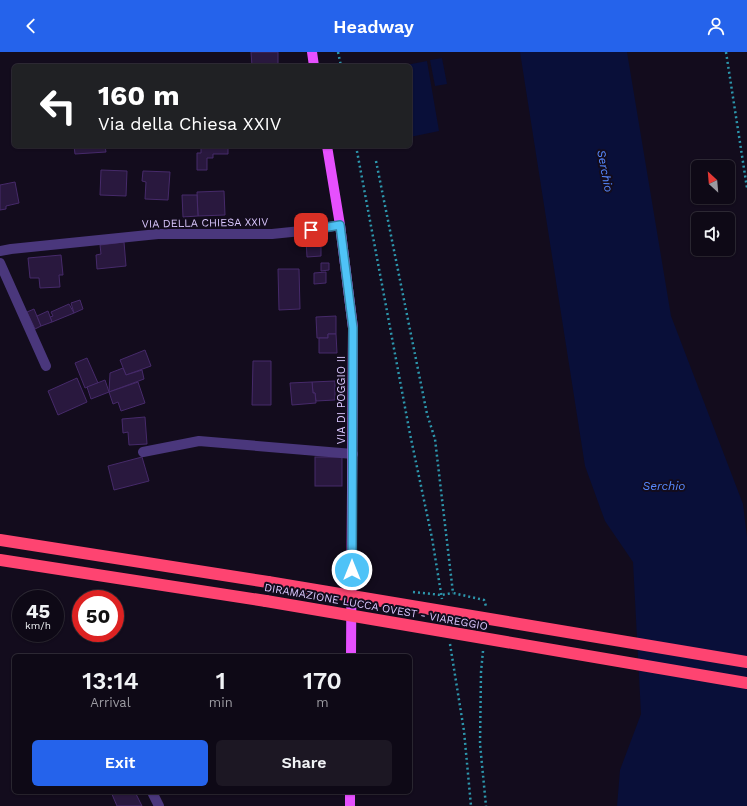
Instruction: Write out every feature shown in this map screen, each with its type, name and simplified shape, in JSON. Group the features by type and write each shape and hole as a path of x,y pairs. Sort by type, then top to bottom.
{"highway":[{"name":"DIRAMAZIONE LUCCA OVEST - VIAREGGIO","path":"0,540 268,582 747,662"},
{"name":"DIRAMAZIONE LUCCA OVEST - VIAREGGIO","path":"0,560 266,601 747,683"}],"main road":[{"path":"312,52 314,64"},
{"name":"VIA DI POGGIO II","path":"327,148 340,225 353,328 351,654"},
{"path":"350,794 350,806"}],"street":[{"name":"VIA DELLA CHIESA XXIV","path":"0,251 158,234 272,234 340,225"},
{"path":"0,264 46,366"},
{"path":"143,452 199,441 353,454"},
{"path":"153,794 159,806"}],"path":[{"path":"338,52 341,64"},
{"path":"726,52 747,188"},
{"path":"356,148 410,434 432,538 443,603"},
{"path":"376,161 427,414 435,439 453,593 484,600 486,608"},
{"path":"449,641 464,731 471,806"},
{"path":"483,644 480,744 486,806"}],"water":[{"name":"Serchio","path":"520,52 627,52 671,316 743,504 747,537 747,806 617,806 620,770 641,714 633,562 605,521 585,466"},
{"path":"442,58 447,84 435,86 430,60"},
{"path":"427,61 439,131 412,137 412,64"}],"building":[{"path":"251,52 278,52 278,64 252,64"},
{"path":"74,148 105,148 106,152 75,154"},
{"path":"201,148 228,148 228,154 213,154 213,158 207,158 207,170 197,170 197,153 201,153"},
{"path":"101,170 127,171 126,196 100,195"},
{"path":"143,171 170,172 168,200 145,199 146,182 142,181"},
{"path":"15,182 19,203 6,206 6,209 0,210 0,185"},
{"path":"224,191 225,215 198,216 197,192"},
{"path":"182,195 197,195 198,216 183,217"},
{"path":"321,239 321,256 307,257 306,240"},
{"path":"124,242 126,266 97,269 96,255 101,254 100,245"},
{"path":"61,255 63,275 59,275 60,287 40,288 39,278 30,278 28,258"},
{"path":"321,263 329,263 329,270 321,271"},
{"path":"278,269 299,269 300,309 279,310"},
{"path":"326,272 326,283 314,284 314,273"},
{"path":"80,300 83,309 74,313 71,303"},
{"path":"69,304 74,313 52,322 50,317 53,316 51,312"},
{"path":"34,309 41,326 35,329 27,312"},
{"path":"48,311 52,322 41,326 37,316"},
{"path":"336,316 336,334 328,334 328,338 317,338 316,317"},
{"path":"328,334 336,334 337,353 319,353 319,338 328,338"},
{"path":"145,350 151,366 126,375 120,360"},
{"path":"87,358 98,383 85,388 75,363"},
{"path":"253,361 271,361 271,405 252,405"},
{"path":"123,368 126,375 142,370 144,379 109,392 110,373"},
{"path":"77,378 87,402 58,415 48,391"},
{"path":"105,380 109,392 91,399 87,387"},
{"path":"335,381 335,400 316,401 315,393 313,393 312,382"},
{"path":"138,382 145,403 121,411 118,402 113,404 109,392"},
{"path":"312,382 316,403 292,405 290,383"},
{"path":"145,417 147,444 129,445 128,432 123,433 122,419"},
{"path":"142,457 149,481 114,490 108,466"},
{"path":"315,457 342,457 342,486 315,486"},
{"path":"112,794 136,794 142,806 117,806"}],"route":[{"path":"311,230 340,225 353,328 352,570"}]}
